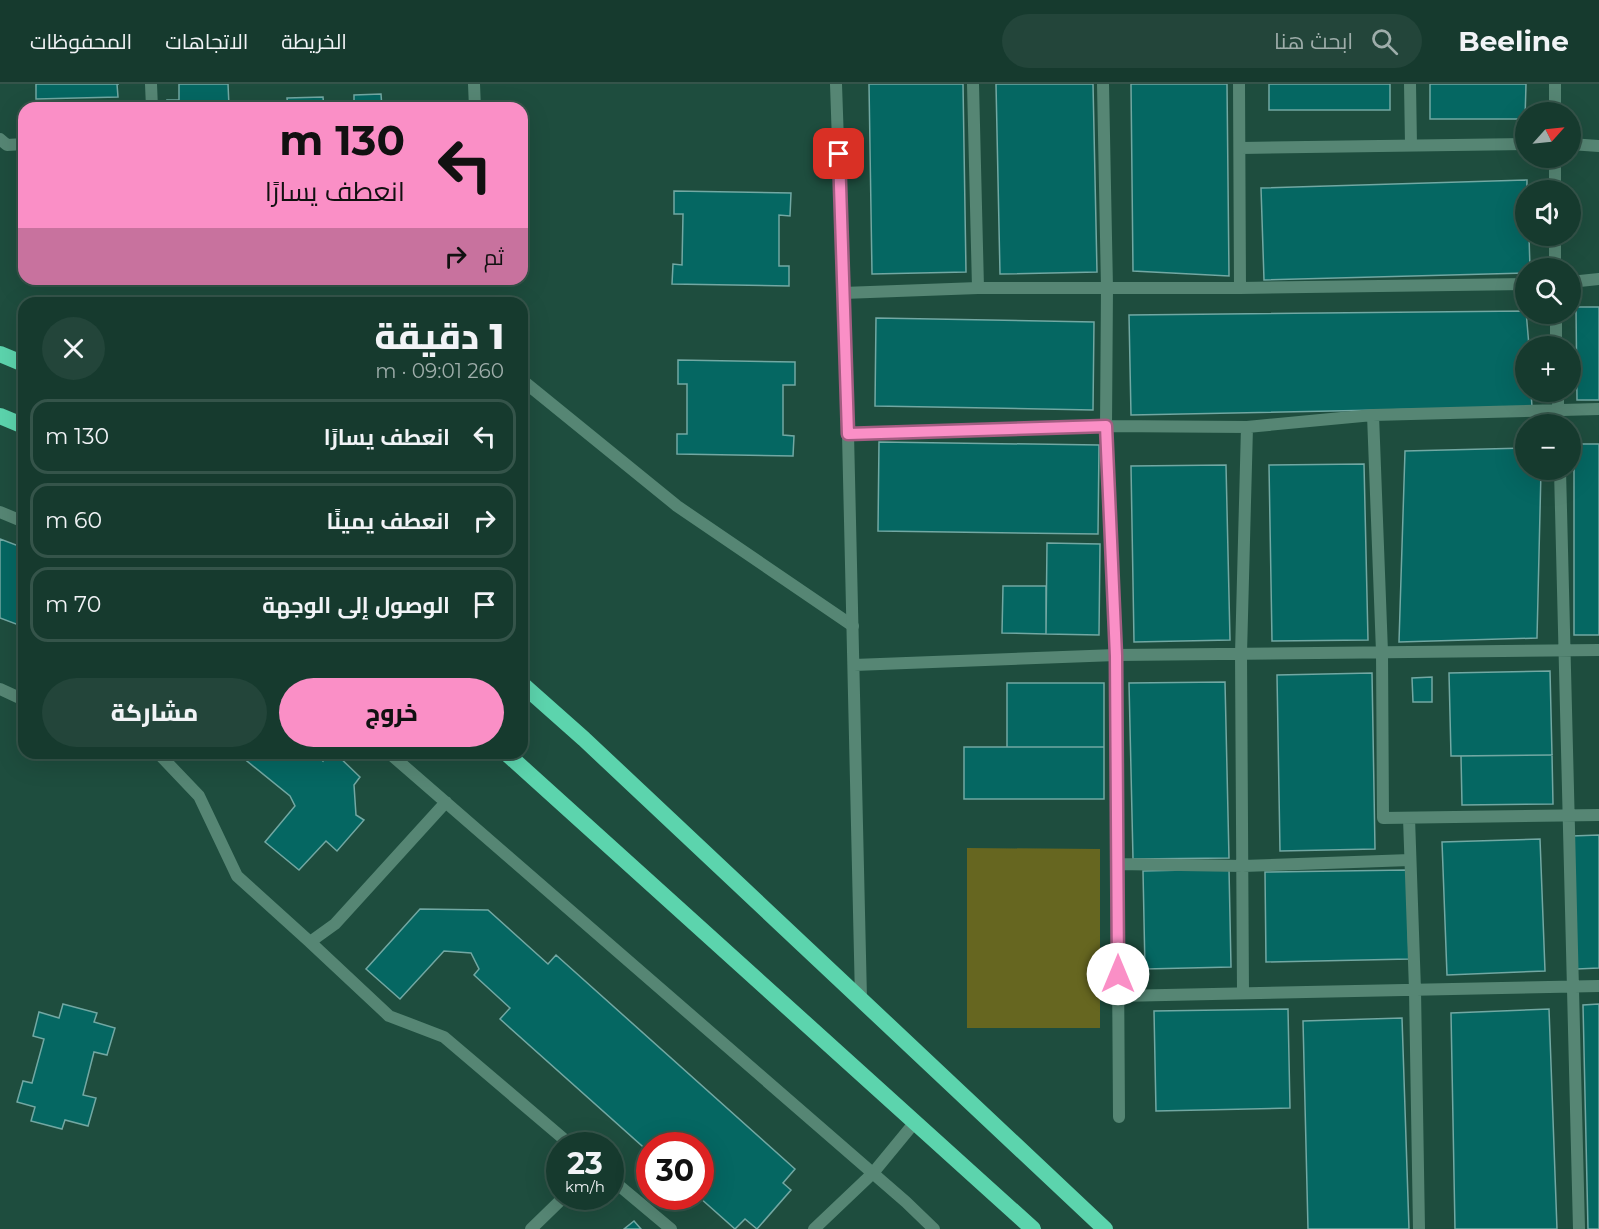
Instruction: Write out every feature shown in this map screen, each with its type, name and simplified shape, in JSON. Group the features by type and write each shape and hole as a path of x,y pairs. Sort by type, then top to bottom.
{"highway":[{"path":"0,354 18,362"},
{"path":"0,416 18,424"},
{"path":"528,689 584,739 1105,1229"},
{"path":"513,759 1033,1229"}],"street":[{"path":"151,84 152,102"},
{"path":"474,84 475,102"},
{"path":"836,84 848,434 861,999"},
{"path":"973,84 978,288"},
{"path":"1104,84 1107,288 1106,426 1116,656 1119,1117"},
{"path":"1239,84 1240,288"},
{"path":"1410,84 1411,145"},
{"path":"1556,84 1556,102"},
{"path":"0,139 7,145 18,144"},
{"path":"1241,148 1515,144"},
{"path":"1581,145 1599,146"},
{"path":"1581,281 1599,279"},
{"path":"843,293 978,288 1240,288 1515,284"},
{"path":"528,385 677,506 853,626"},
{"path":"1558,402 1558,414"},
{"path":"848,434 1106,426 1247,427 1373,415 1599,409"},
{"path":"1373,415 1382,652 1383,818 1599,815"},
{"path":"1243,993 1241,654 1247,427"},
{"path":"1560,480 1579,1229"},
{"path":"0,512 18,520"},
{"path":"854,665 1116,656 1599,650"},
{"path":"0,689 18,697"},
{"path":"164,759 199,796 237,876 389,1016 444,1037 556,1132"},
{"path":"396,759 873,1173 934,1229"},
{"path":"310,942 335,924 446,802"},
{"path":"1409,818 1415,990 1419,1229"},
{"path":"1117,864 1243,866 1410,860"},
{"path":"1118,996 1599,986"},
{"path":"814,1229 873,1173 915,1122"},
{"path":"624,1190 671,1229"},
{"path":"531,1229 551,1210"}],"shaded area":[{"path":"967,848 1100,849 1100,1028 967,1028"}],"building":[{"path":"36,84 117,84 118,97 36,99"},
{"path":"179,84 228,84 229,102 167,102 167,100 179,100"},
{"path":"869,84 963,84 966,272 872,274"},
{"path":"996,84 1093,84 1097,272 1000,274"},
{"path":"1131,84 1227,84 1229,276 1133,271"},
{"path":"1269,84 1390,84 1390,110 1269,110"},
{"path":"1430,84 1526,84 1525,102 1515,102 1515,119 1430,119"},
{"path":"381,94 382,102 354,102 354,95"},
{"path":"323,97 323,102 287,102 287,98"},
{"path":"1515,180 1515,246 1529,246 1530,258 1515,258 1515,273 1264,280 1261,188"},
{"path":"674,191 791,193 790,216 779,215 779,266 789,266 789,286 672,284 673,264 682,265 683,214 674,214"},
{"path":"1581,307 1599,307 1599,400 1581,400 1581,336 1576,336 1576,324 1581,324"},
{"path":"1515,311 1515,324 1527,324 1528,336 1515,336 1515,402 1532,402 1532,407 1131,415 1129,315"},
{"path":"876,318 1094,322 1093,410 875,406"},
{"path":"678,360 795,362 795,385 783,385 783,435 794,436 793,456 677,454 677,434 687,434 687,384 678,384"},
{"path":"879,442 1099,445 1098,534 878,531"},
{"path":"1581,444 1599,444 1599,635 1574,635 1574,480 1581,480"},
{"path":"1515,448 1515,480 1541,480 1537,638 1399,642 1405,451"},
{"path":"1364,464 1368,640 1272,641 1269,465"},
{"path":"1226,465 1230,640 1134,642 1131,466"},
{"path":"0,539 18,546 18,625 0,618"},
{"path":"1047,543 1100,544 1099,635 1046,634"},
{"path":"1003,586 1046,586 1046,634 1002,633"},
{"path":"1550,671 1552,755 1451,756 1449,673"},
{"path":"1372,673 1375,849 1280,851 1277,675"},
{"path":"1432,677 1432,702 1413,702 1412,678"},
{"path":"1225,682 1229,858 1133,859 1129,683"},
{"path":"1007,683 1104,683 1104,747 1007,747"},
{"path":"964,747 1104,747 1104,799 964,799"},
{"path":"1552,755 1553,804 1462,805 1461,756"},
{"path":"244,759 321,759 323,761 324,759 341,759 360,777 354,785 356,815 364,820 337,851 326,841 299,870 265,842 295,806 290,796"},
{"path":"1599,835 1599,968 1577,969 1572,836"},
{"path":"1540,839 1545,971 1447,975 1442,842"},
{"path":"1229,869 1231,967 1145,969 1143,871"},
{"path":"1407,870 1409,959 1266,962 1265,872"},
{"path":"420,909 488,910 548,964 556,955 795,1169 783,1183 791,1190 757,1229 745,1219 735,1229 714,1210 714,1132 636,1132 636,1140 500,1019 510,1008 474,975 479,969 471,953 444,951 400,999 366,969"},
{"path":"63,1004 97,1013 94,1022 115,1028 107,1055 94,1052 83,1095 96,1098 88,1126 65,1120 62,1129 31,1121 35,1107 17,1102 23,1081 32,1083 44,1039 33,1036 39,1012 59,1018"},
{"path":"1599,1004 1599,1229 1588,1229 1583,1005"},
{"path":"1288,1009 1290,1108 1156,1111 1154,1011"},
{"path":"1549,1009 1557,1229 1455,1229 1451,1013"},
{"path":"1402,1018 1409,1229 1308,1229 1303,1021"},
{"path":"634,1221 641,1229 624,1229"}],"route":[{"path":"839,154 848,434 1106,426 1116,656 1118,974"}]}
